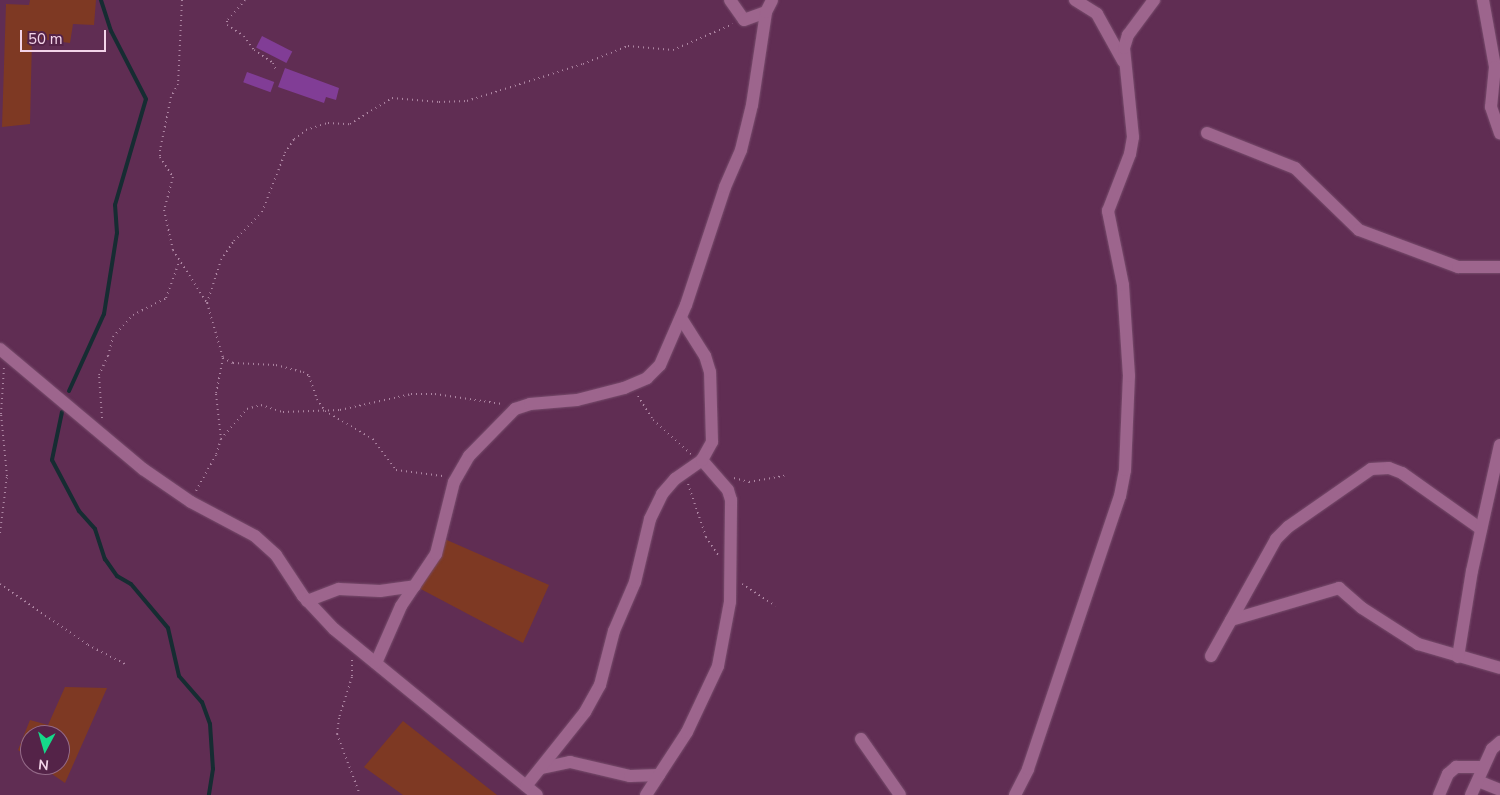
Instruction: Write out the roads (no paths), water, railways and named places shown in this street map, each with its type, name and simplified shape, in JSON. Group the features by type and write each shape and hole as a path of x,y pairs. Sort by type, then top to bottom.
{"street":[{"path":"730,0 744,20 769,6"},
{"path":"1016,795 1028,769 1120,496 1125,470 1129,376 1124,301 1108,210 1130,154 1133,137 1122,61 1097,14 1075,0"},
{"path":"1122,61 1128,35 1154,0"},
{"path":"1483,0 1496,67 1496,81 1490,97 1499,127"},
{"path":"376,663 401,606 436,554 456,477 469,456 515,409 530,404 577,400 624,388 647,378 660,365 681,318 725,187 741,150 752,105 769,6"},
{"path":"1207,133 1295,168 1359,230 1458,267 1500,267"},
{"path":"526,786 585,712 600,685 614,631 635,582 650,518 662,494 675,479 702,460 712,442 714,428 710,372 705,356 681,318"},
{"path":"3,351 143,469 190,502 254,536 276,555 307,600 350,642 537,795"},
{"path":"1458,657 1480,528 1500,445"},
{"path":"646,795 687,732 718,666 726,630 732,500 728,490 702,460"},
{"path":"1211,656 1258,567 1282,533 1371,469 1389,468 1402,473 1480,528"},
{"path":"307,600 339,588 380,591 415,586"},
{"path":"1231,620 1339,588 1400,634 1418,644 1500,668"},
{"path":"861,739 900,795"},
{"path":"1471,795 1492,749 1500,742"},
{"path":"542,768 570,762 630,776 659,775"},
{"path":"1439,795 1448,774 1456,767 1483,767"},
{"path":"1478,781 1500,790"}],"waterway":[{"path":"69,391 104,314 117,233 115,205 146,99 111,31 101,0"},
{"path":"62,412 52,460 79,511 95,529 105,559 117,576 131,584 168,628 179,676 202,702 210,724 213,769 209,795"}]}
